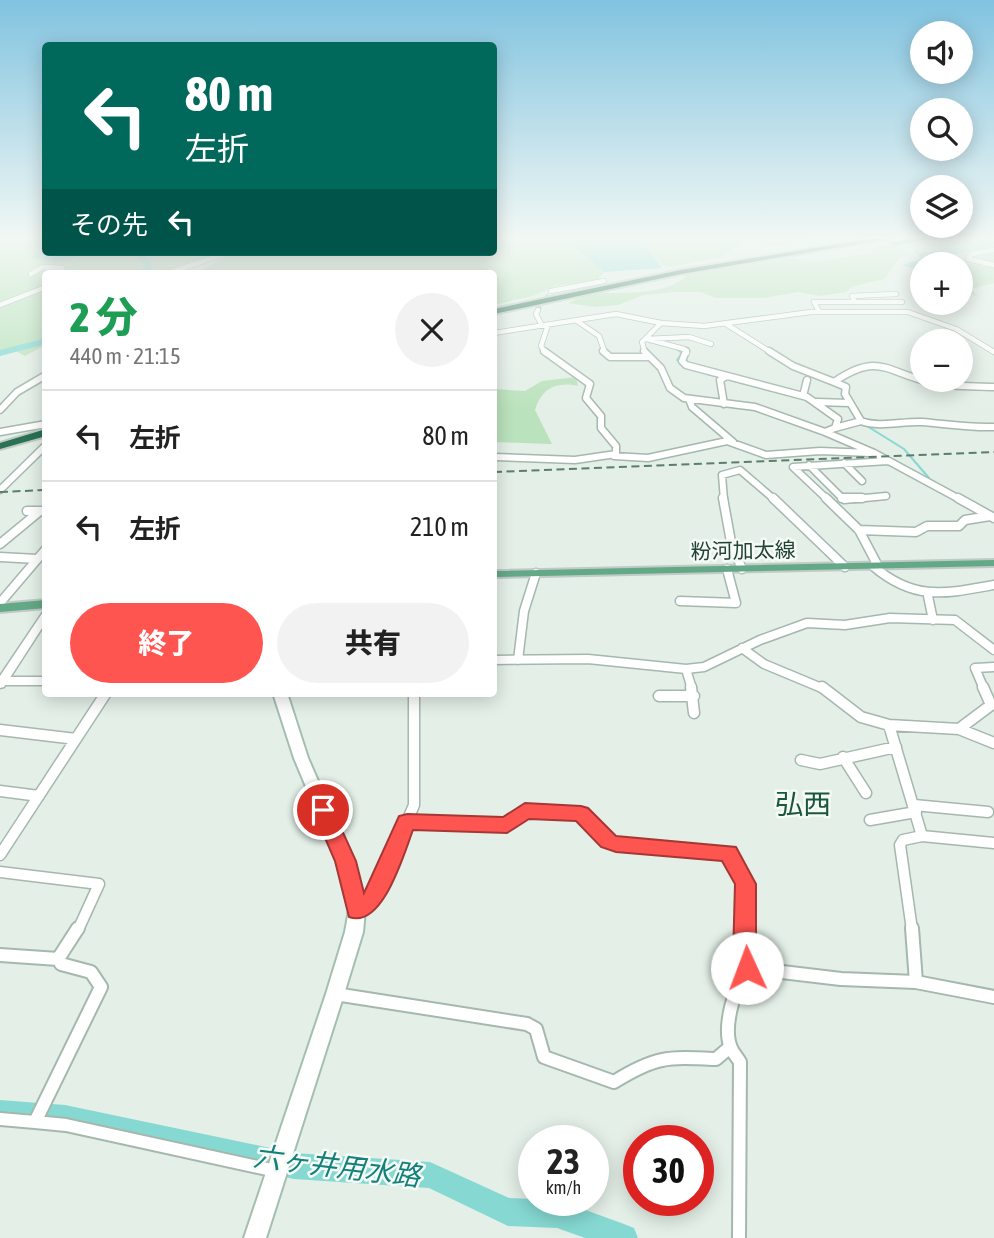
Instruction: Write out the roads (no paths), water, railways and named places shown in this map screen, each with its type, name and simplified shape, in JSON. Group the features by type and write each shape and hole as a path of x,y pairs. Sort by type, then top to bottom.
{"highway":[{"path":"497,309 569,294"},
{"path":"497,309 574,294"},
{"path":"0,444 41,430"}],"main road":[{"name":"粉河加太線","path":"497,574 994,563"},
{"path":"0,606 42,604"},
{"path":"255,1238 335,994 354,932 357,910 345,861 301,758 281,697"}],"street":[{"path":"0,305 29,294"},
{"path":"855,302 852,296 896,294 908,312"},
{"path":"819,311 814,302 902,302"},
{"path":"538,310 536,314 544,324 541,346 545,353 590,384 590,392 586,398 600,416 601,428 616,446 614,456"},
{"path":"497,332 616,314 661,323 726,324 819,311 908,312 956,329 994,352"},
{"path":"577,321 599,336 603,351 610,358 648,357"},
{"path":"661,323 642,342 648,357 661,368 670,387 689,399 755,407 825,432 874,453 992,517"},
{"path":"726,324 793,366 846,387 845,394 861,421"},
{"path":"647,339 690,337 711,344"},
{"path":"647,339 684,349 687,352 682,361 686,365 725,377 782,388 817,402 838,419 835,428"},
{"path":"834,382 854,367 876,365 935,384 994,387"},
{"path":"724,404 720,380 725,377"},
{"path":"0,410 18,393 42,378"},
{"path":"803,396 807,380"},
{"path":"689,399 692,407 733,442 766,454 820,451 874,453"},
{"path":"817,402 849,402"},
{"path":"825,432 861,421 869,424 920,422 994,427"},
{"path":"0,432 41,430"},
{"path":"497,457 575,460 614,456 648,457 711,443 733,442"},
{"path":"0,490 42,449"},
{"path":"888,461 793,467 859,530 875,566 891,584 929,596 994,585"},
{"path":"844,463 862,481"},
{"path":"808,465 844,500 886,496"},
{"path":"742,569 732,542 720,480 722,475 740,470 747,472 845,567"},
{"path":"27,511 42,511"},
{"path":"0,544 42,512"},
{"path":"859,530 916,532 927,526 959,526 965,520 992,517"},
{"path":"0,606 42,553"},
{"path":"0,557 37,559"},
{"path":"680,601 736,603 727,569"},
{"path":"518,660 524,611 536,573"},
{"path":"929,596 933,620"},
{"path":"497,660 588,659 686,670 704,667 741,648 807,623 845,625 890,618 961,622 994,650"},
{"path":"1,682 42,620"},
{"path":"741,648 764,664 818,684 861,717 889,725 959,729 994,743"},
{"path":"959,729 992,705 975,668 994,667"},
{"path":"686,670 694,696 694,713"},
{"path":"1,682 42,681"},
{"path":"659,696 694,696"},
{"path":"0,855 104,697"},
{"path":"357,910 375,897 414,805 414,697"},
{"path":"889,725 922,836"},
{"path":"0,730 76,739"},
{"path":"801,760 820,764 896,747"},
{"path":"842,757 866,793"},
{"path":"0,791 39,796"},
{"path":"870,820 915,808 988,812"},
{"path":"407,822 507,825 525,811 581,814 609,842 616,844 729,853 746,884 747,968"},
{"path":"915,982 913,936 900,845 903,840 922,836 994,844"},
{"path":"0,872 99,884 72,942 58,959"},
{"path":"0,955 58,959"},
{"path":"37,1117 101,988 92,971 61,964 58,959"},
{"path":"747,968 841,979 915,982 994,997"},
{"path":"335,994 527,1024 536,1029 544,1057 614,1082 646,1062 668,1057 716,1059 730,1047 740,975 747,968"},
{"path":"730,1047 740,1062 739,1238"},
{"path":"0,1119 37,1117 66,1125 280,1165"}],"waterway":[{"path":"0,353 42,342"},
{"path":"650,342 667,346"},
{"path":"676,349 682,353 677,360 684,366"},
{"path":"707,374 761,388"},
{"path":"849,406 858,421"},
{"path":"867,426 904,449 929,478"},
{"name":"六ヶ井用水路","path":"0,1113 65,1118 294,1166 430,1175 508,1212 557,1214 624,1238"}],"tunnel":[{"path":"538,310 549,294"}],"railway":[{"path":"497,472 994,452"},
{"path":"0,492 42,490"}],"district":[{"name":"弘西","path":"803,804"}]}
